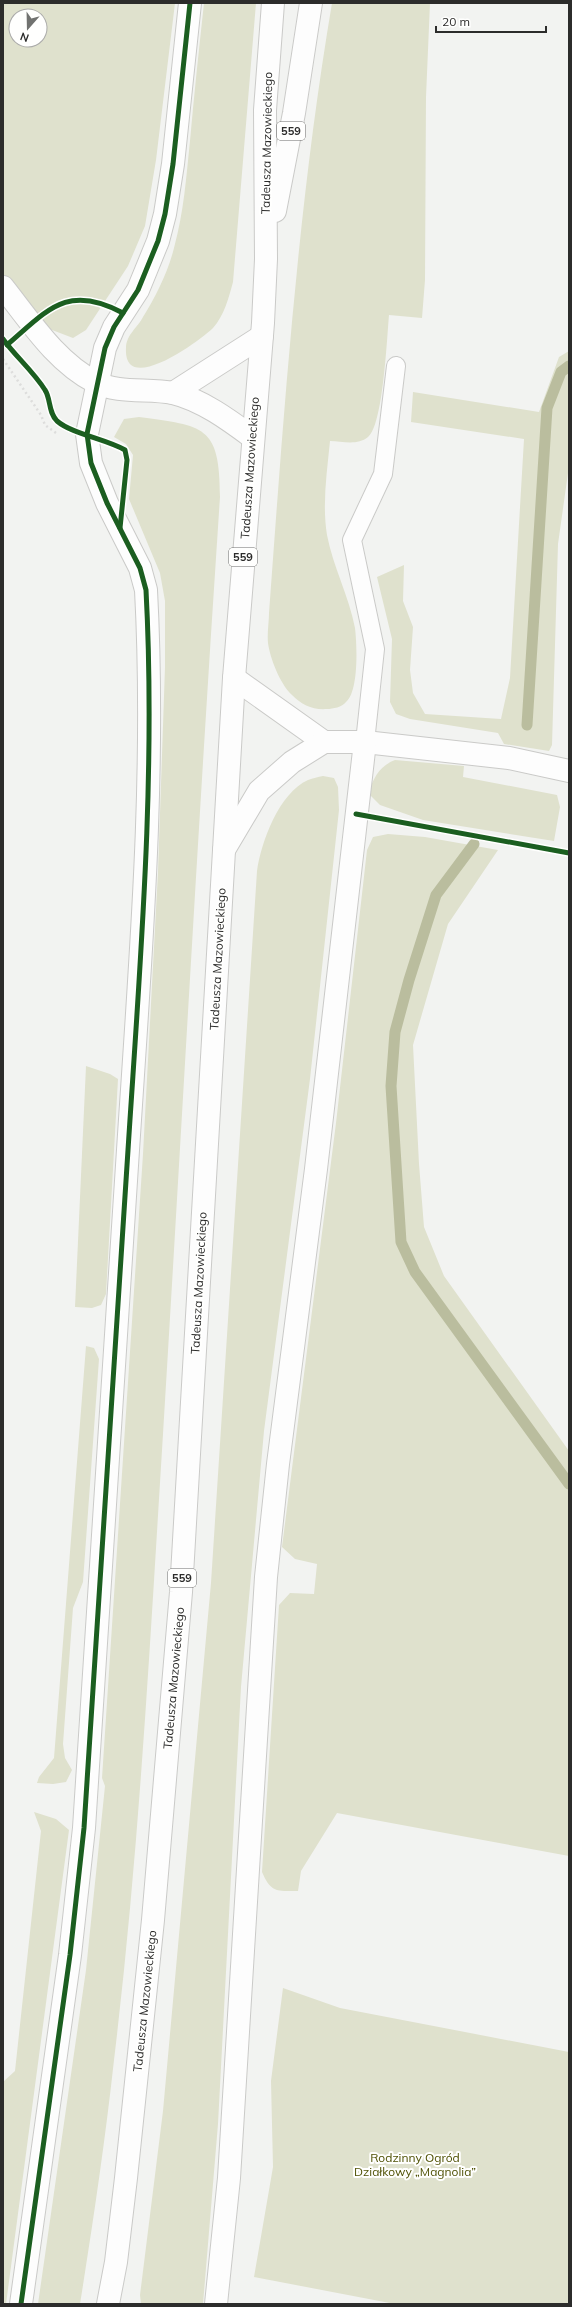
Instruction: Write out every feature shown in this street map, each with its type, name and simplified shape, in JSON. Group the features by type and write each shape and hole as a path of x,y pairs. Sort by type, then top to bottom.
{"street":[{"path":"21,2304 64,2001 84,1828 139,989 146,838 148,732 146,590 140,568 107,503 91,463 88,447 88,434 96,383 105,348 114,327 138,290 158,241 173,164 190,3"},
{"name":"Tadeusza Mazowieckiego","path":"108,2304 116,2262 154,1920 181,1592 234,678 252,437 262,336 266,259 265,110 273,3"},
{"name":"Tadeusza Mazowieckiego","path":"266,259 294,113 311,3"},
{"path":"3,287 50,346 69,365 96,383 113,388 173,393 218,412 252,437"},
{"path":"173,393 262,336"},
{"path":"234,678 324,742"},
{"path":"224,850 259,791 292,762 324,742 365,742 509,758 569,771"},
{"path":"216,2304 229,2178 268,1562 278,1464 316,1170 365,742"}],"lane":[{"path":"365,742 375,649 352,540 383,474 396,366"}],"path":[{"path":"3,359 41,415 45,424 61,436 88,447"}],"green space":[{"path":"3,3 175,3 156,160 145,226 128,266 86,330 73,338 39,325 3,285"},
{"path":"204,3 256,3 233,282 223,312 213,328 194,344 164,361 149,367 136,367 128,362 126,348 128,339 141,321 165,275 180,221 186,182"},
{"path":"332,3 430,3 426,97 425,280 422,318 389,315 381,400 373,430 364,440 354,442 330,441 325,512 327,535 355,628 356,667 353,688 346,702 337,707 322,709 312,708 296,699 283,684 273,663 269,649 268,635 293,307 310,154"},
{"path":"569,351 569,466 558,544 552,745 549,751 504,744 498,733 410,719 396,714 390,702 392,639 377,577 404,565 403,601 413,627 410,670 413,693 425,714 501,719 510,678 524,439 411,422 413,392 539,412 559,357"},
{"path":"139,417 179,423 193,427 204,433 212,442 216,455 219,473 220,497 148,1669 137,1826 123,1982 103,2152 80,2304 38,2304 86,1970 105,1786 102,1778 143,1154 158,872 165,667 165,601 160,573 129,499 133,455 126,444 114,437 124,419"},
{"path":"395,760 464,766 463,777 557,795 560,807 554,841 423,820 380,805 368,793 381,769"},
{"path":"323,776 334,778 338,787 339,810 310,1079 264,1431 241,1687 218,2124 203,2304 141,2304 140,2295 163,2111 211,1583 257,871 267,833 280,807 298,786 308,780"},
{"path":"388,834 425,837 498,850 448,924 413,1045 419,1164 424,1227 444,1276 569,1451 569,1856 337,1813 301,1871 298,1891 280,1891 268,1884 262,1872 279,1605 290,1593 314,1594 317,1564 295,1559 282,1547 336,1123 367,850 373,837"},
{"path":"86,1066 110,1074 118,1079 106,1294 101,1305 92,1308 75,1307"},
{"path":"86,1346 94,1348 99,1359 83,1582 73,1608 63,1744 65,1758 72,1770 66,1782 53,1784 37,1783 39,1777 54,1758"},
{"path":"34,1812 56,1819 69,1830 6,2304 3,2304 3,2082 15,2071 41,1831"},
{"name":"Rodzinny Ogród Działkowy „Magnolia”","path":"283,1988 340,2008 569,2052 569,2304 395,2304 254,2277 273,2167 271,2081"}],"waterway":[{"path":"527,725 547,408 561,372 569,366"},
{"path":"474,844 436,895 409,980 395,1032 391,1086 401,1242 415,1272 569,1484"}],"cycle path":[{"path":"21,2304 70,1955 84,1828 142,940 148,800 149,660 146,590 140,568 107,503 91,463 87,434 105,348 114,327 138,290 158,241 165,214 173,164 190,3"},
{"path":"7,345 47,312 59,305 72,301 87,300 104,304 123,313"},
{"path":"3,339 45,390 52,414 57,421 63,426 125,450 127,460 120,528"},
{"path":"356,814 569,853"}]}
